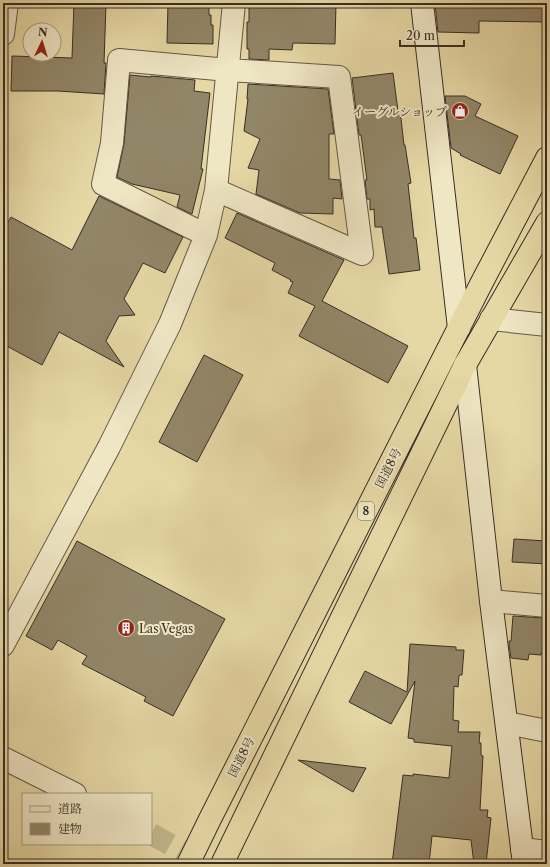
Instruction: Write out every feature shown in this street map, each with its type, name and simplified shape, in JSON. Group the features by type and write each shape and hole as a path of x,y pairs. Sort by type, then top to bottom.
{"highway":[{"name":"国道8号","path":"188,864 459,328 547,158"},
{"name":"国道8号","path":"222,864 465,365 547,223"}],"street":[{"path":"3,34 7,3"},
{"path":"3,644 109,447 170,324 206,235 216,190 234,3"},
{"path":"422,3 459,328"},
{"path":"206,235 103,184 112,143 119,60 228,70 339,77 362,254 216,190"},
{"path":"491,319 547,326"},
{"path":"465,365 491,600 524,857 547,852"},
{"path":"491,600 547,606"},
{"path":"507,723 547,731"},
{"path":"3,758 73,793"}],"building":[{"path":"74,3 106,4 104,63 106,63 104,94 58,91 11,91 12,56 22,56 22,62 62,62 62,58 72,58"},
{"path":"168,3 209,3 209,15 211,15 211,25 213,25 213,44 167,43"},
{"path":"249,3 336,3 335,44 293,43 292,50 269,49 269,60 249,59 249,49 247,49 247,22 249,22"},
{"path":"435,3 547,3 547,22 479,21 479,33 438,32"},
{"path":"393,73 398,111 400,110 404,145 411,183 408,184 414,238 416,238 420,270 389,274 382,227 375,227 374,209 370,210 370,199 367,199 365,180 367,180 361,135 359,135 352,78"},
{"path":"130,75 195,80 194,91 210,93 201,169 203,169 192,214 177,207 180,195 132,184 117,177 124,144"},
{"path":"248,84 328,89 334,134 329,134 329,179 340,180 342,199 333,198 333,214 300,213 256,194 259,170 248,168 260,139 244,131 248,99"},
{"path":"445,96 465,96 481,104 475,116 518,136 500,174 460,155 461,154 451,148"},
{"path":"99,196 183,237 165,273 143,263 124,299 135,315 119,316 106,341 124,367 59,332 42,365 3,344 3,231 11,217 72,250"},
{"path":"237,213 344,260 322,301 408,346 388,383 299,336 315,306 288,293 293,282 272,270 275,263 225,238"},
{"path":"204,355 243,375 197,462 159,442"},
{"path":"514,539 547,541 547,564 512,562"},
{"name":"Las Vegas","path":"77,541 225,619 173,716 144,701 146,697 82,664 87,656 58,640 52,650 26,636"},
{"path":"513,616 544,618 543,633 547,633 547,654 529,654 528,660 511,658 509,641 511,641"},
{"path":"410,644 456,647 456,650 464,650 462,675 459,675 458,687 454,686 453,720 459,721 458,732 480,732 479,743 481,743 481,755 483,756 480,810 488,810 487,817 491,818 486,864 474,864 471,840 432,836 429,864 392,864 403,775 413,776 413,774 449,778 452,746 414,742 414,739 408,738 415,681 391,724 349,702 365,671 407,692"},
{"path":"298,760 366,768 353,792"}],"tunnel":[{"path":"152,835 206,864"}],"place":[{"name":"イーグルショップ","path":"460,111"},
{"name":"Las Vegas","path":"126,628"}]}
